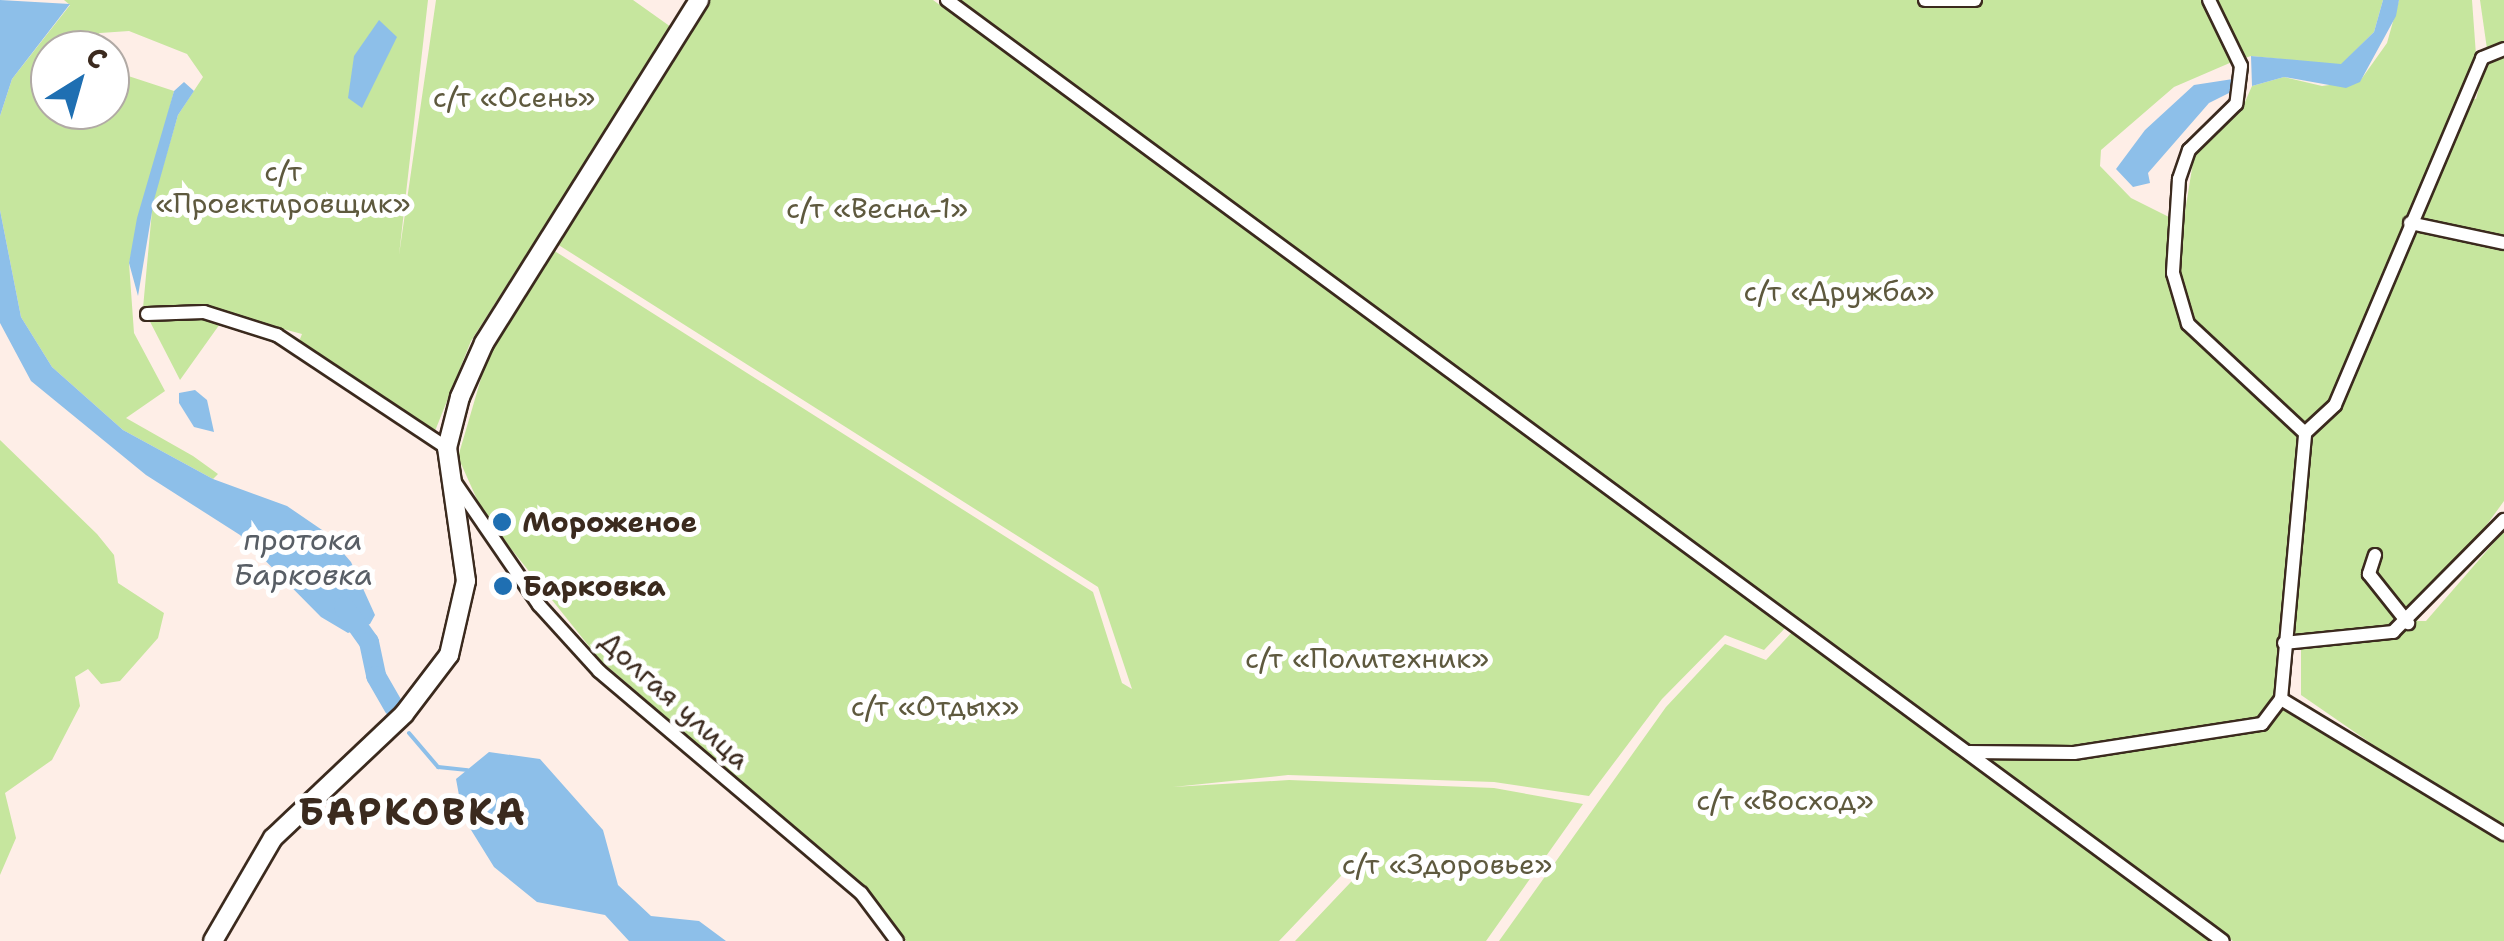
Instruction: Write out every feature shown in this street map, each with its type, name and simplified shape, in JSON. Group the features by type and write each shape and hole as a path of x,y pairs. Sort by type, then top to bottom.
{"main road":[{"path":"220,938 273,838 404,714 449,655 466,581 447,448 484,344 699,0"}],"street":[{"path":"947,0 2223,941"},
{"path":"1926,0 1975,0"},
{"path":"2209,0 2241,66 2236,104 2189,150 2173,218 2173,272 2188,324 2305,432"},
{"path":"1968,752 2074,753 2243,732 2262,724 2280,699 2305,432 2335,404 2410,223 2466,109 2482,58 2504,49"},
{"path":"2410,223 2504,243"},
{"path":"146,314 204,312 277,335 447,448"},
{"name":"Долгая улица","path":"448,472 539,605 599,670 861,893 897,941"},
{"path":"2284,643 2345,640 2408,622 2504,520"},
{"path":"2375,555 2368,574 2408,622"},
{"path":"2280,699 2504,834"}],"green space":[{"path":"64,0 428,0 399,255 436,0 633,0 671,27 471,341 433,436 298,344 302,334 227,314 180,380 143,308 153,200 178,115 203,77 187,54 130,30 50,30 70,5"},
{"path":"707,0 933,0 1787,626 1764,650 1725,635 1662,699 1589,796 1494,782 1288,775 1173,787 1289,780 1494,788 1583,804 1486,941 1295,941 1368,864 1359,857 1279,941 906,941 865,889 600,660 484,515 458,457 487,358 553,250 1093,592 1122,683 1132,689 1098,587 557,244"},
{"name":"с/т «Дружба»","path":"961,0 2383,0 2374,32 2341,65 2251,56 2232,62 2174,87 2101,150 2100,166 2131,198 2183,224 2194,156 2241,111 2252,86 2284,77 2322,86 2360,81 2387,43 2399,0 2472,0 2476,55 2464,97 2476,99 2485,64 2504,55 2504,501 2417,621 2426,621 2504,531 2504,941 2233,941","holes":["2278,637 2301,638 2301,695 2401,764 2275,700"]},
{"path":"2480,0 2504,0 2504,45 2487,49"},
{"path":"30,56 30,130 130,130 130,77 174,91 129,263 134,333 165,391 126,418 193,456 218,474 213,479 123,430 52,367 21,317 0,210 0,116 12,79"},
{"path":"0,440 97,534 114,555 118,583 164,613 158,638 120,681 101,684 88,669 75,677 80,706 52,760 5,793 16,838 0,875"},
{"name":"с/т «Восход»","path":"1794,630 2211,941 1499,941 1666,707 1725,644 1766,660"}],"water":[{"path":"0,0 70,4 50,30 30,30 30,56 12,79 0,116"},
{"path":"2383,0 2399,0 2396,16 2360,82 2346,88 2284,77 2252,86 2251,56 2341,64 2374,32"},
{"path":"379,20 397,37 362,108 348,98 354,56"},
{"path":"2233,79 2229,93 2209,103 2148,173 2150,183 2133,187 2116,169 2145,130 2194,85"},
{"path":"184,82 194,91 178,115 154,200 138,296 129,263 137,218 174,91"},
{"name":"протока Барковка","path":"0,210 21,317 52,367 123,430 213,479 287,506 325,532 351,562 375,615 370,624 348,633 321,617 240,535 146,475 31,381 0,323"},
{"path":"195,390 207,400 214,432 194,427 179,403 179,393"},
{"path":"489,752 540,759 603,830 618,885 651,916 699,921 726,941 629,941 605,915 537,902 494,867 463,817 456,779"}],"waterway":[{"path":"344,607 369,642 376,676 394,707"},
{"path":"409,733 438,767 468,770"}],"place":[{"name":"Мороженое","path":"502,522"},
{"name":"Барковка","path":"503,586"}],"district":[{"name":"БАРКОВКА","path":"413,812"}],"park label":[{"name":"с/т «Осень»","path":"514,97"},
{"name":"с/т «Проектировщик»","path":"283,187"},
{"name":"с/т «Весна-1»","path":"877,208"},
{"name":"с/т «Политехник»","path":"1367,658"},
{"name":"с/т «Отдых»","path":"935,706"},
{"name":"с/т «Здоровье»","path":"1447,864"}]}
